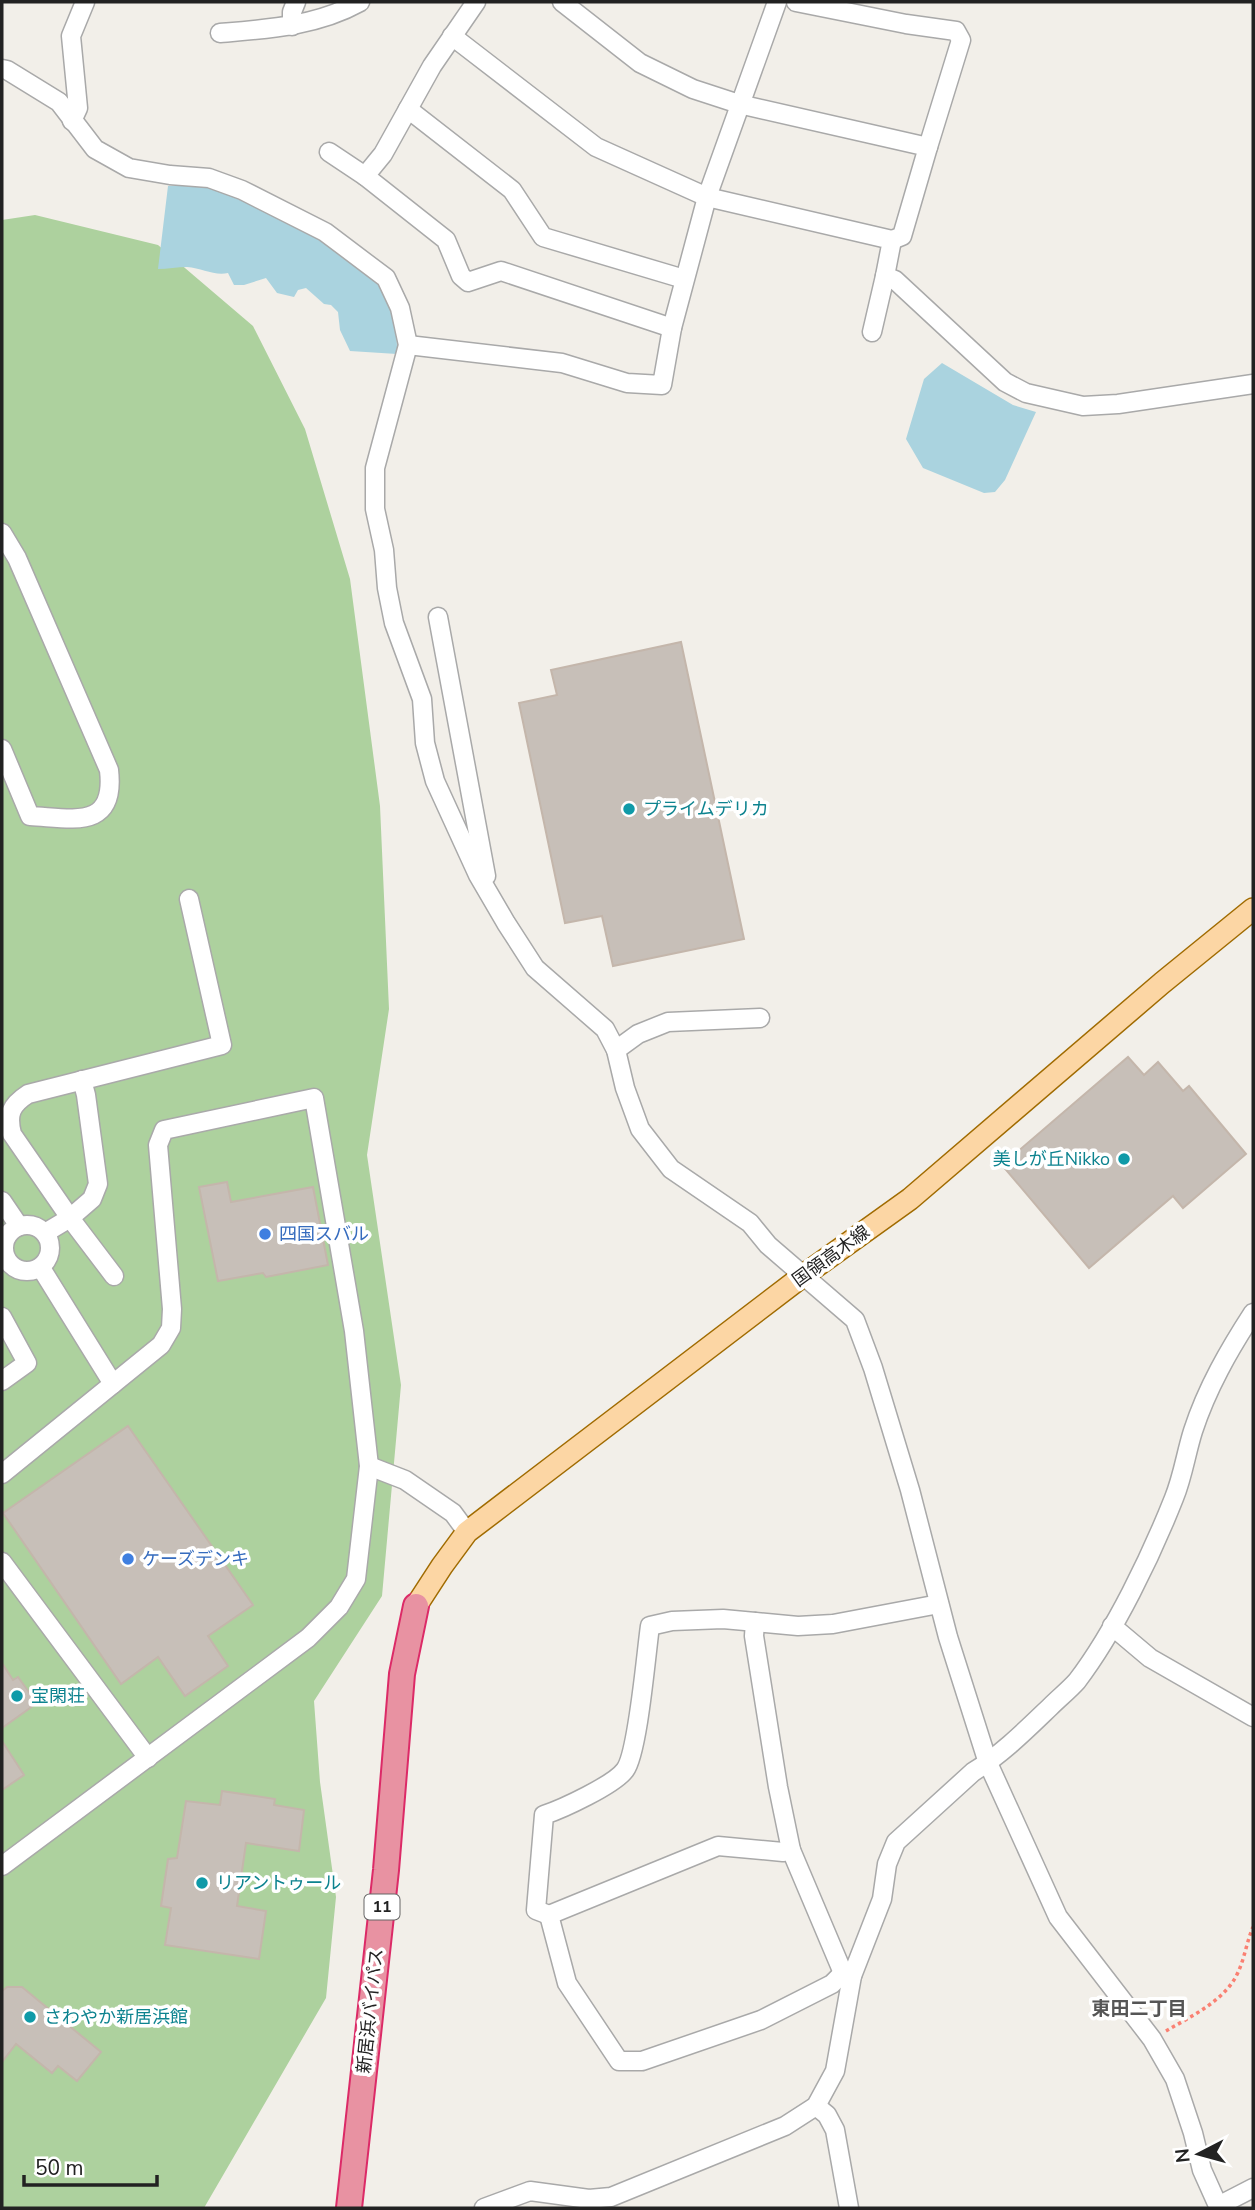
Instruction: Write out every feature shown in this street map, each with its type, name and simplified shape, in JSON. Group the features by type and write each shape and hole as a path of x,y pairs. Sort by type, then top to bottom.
{"highway":[{"name":"新居浜バイパス","path":"349,2208 386,1870 402,1674 416,1606"}],"main road":[{"name":"国領高木線","path":"416,1606 467,1532 804,1275 910,1199 1162,983 1253,909"}],"street":[{"path":"72,121 78,108 71,36 85,2"},
{"path":"292,26 292,12 296,2"},
{"path":"220,33 307,23 359,2"},
{"path":"365,176 383,154 452,36 476,2"},
{"path":"562,2 640,63 693,89 739,104 928,147"},
{"path":"408,345 562,363 627,383 662,385 672,328 707,197 777,2"},
{"path":"452,36 596,147 707,197 892,240 902,236 961,40 956,31 796,2"},
{"path":"2,69 59,102 96,149 129,168 170,176 209,178 242,190 325,232 386,278 400,308 408,345 375,468 375,509 384,550 387,588 394,623 422,699 425,743 435,781 478,875 535,968 605,1029 616,1050 625,1088 640,1129 671,1169 750,1223 768,1245 855,1320 873,1368 910,1490 939,1604 988,1763 1058,1917 1152,2039 1175,2079 1202,2170 1219,2207 1253,2188"},
{"path":"408,109 512,190 543,237 684,279"},
{"path":"330,152 446,240 461,276 468,282 501,271 672,328"},
{"path":"872,332 892,240"},
{"path":"885,276 895,280 1005,382 1026,393 1083,407 1253,384"},
{"path":"2,533 17,558 109,770 111,790 99,813 88,819 30,816 2,749"},
{"path":"438,617 490,896"},
{"path":"114,1276 12,1134 8,1120 16,1101 29,1094 222,1045 189,899"},
{"path":"616,1050 638,1034 668,1022 760,1018"},
{"path":"45,1233 70,1218 92,1199 98,1184 82,1080"},
{"path":"2,1474 161,1345 171,1328 172,1309 158,1145 163,1130 314,1098 354,1331 369,1466 356,1579 339,1607 308,1638 2,1866"},
{"path":"2,1201 19,1226"},
{"path":"33,1225 45,1233 49,1240 50,1255 41,1268 34,1271 18,1270 4,1261 7,1236 19,1226 33,1225"},
{"path":"41,1268 113,1384"},
{"path":"484,2208 530,2191 612,2203 785,2126 816,2106 835,2071 848,1974 882,1899 887,1864 896,1842 973,1772 988,1763 1029,1728 1076,1682 1112,1626 1153,1549 1176,1495 1205,1399 1226,1353 1253,1312"},
{"path":"2,1317 27,1363 2,1381"},
{"path":"369,1466 405,1480 453,1513 467,1532"},
{"path":"2,1562 148,1758"},
{"path":"791,1850 783,1852 718,1846 549,1915 536,1910 544,1815 560,1810 601,1788 624,1771 632,1751 650,1626 685,1620 723,1619 798,1626 833,1624 939,1604"},
{"path":"755,1622 754,1636 791,1850 848,1974"},
{"path":"1112,1626 1150,1658 1253,1717"},
{"path":"549,1915 567,1983 619,2061 642,2061 761,2020 848,1974"},
{"path":"816,2106 827,2115 835,2130 849,2208"}],"path":[{"path":"1152,2039 1209,2005 1231,1986 1239,1971 1253,1927"}],"green space":[{"path":"35,215 158,245 253,326 305,429 350,579 380,806 389,1009 367,1155 401,1385 382,1596 314,1701 320,1782 336,1897 326,1998 204,2208 2,2208 2,220"}],"water":[{"path":"195,184 237,199 292,224 363,269 377,283 390,308 395,326 397,354 350,351 340,330 338,312 306,288 298,290 294,297 277,293 266,278 244,285 234,285 228,273 187,267 158,269 168,186"},
{"path":"942,363 1013,405 1036,412 1005,480 995,492 984,493 923,468 906,439 924,379"}],"building":[{"name":"プライムデリカ","path":"681,642 744,939 613,966 602,916 565,923 519,703 557,695 551,670"},
{"name":"美しが丘Nikko","path":"1128,1057 1144,1075 1158,1062 1183,1091 1189,1086 1246,1154 1183,1208 1173,1196 1089,1268 1002,1165"},
{"name":"四国スバル","path":"227,1182 231,1202 313,1187 328,1265 266,1277 263,1273 218,1281 199,1187"},
{"name":"ケーズデンキ","path":"128,1426 253,1605 208,1636 228,1666 185,1696 158,1657 121,1684 3,1513"},
{"name":"宝閑荘","path":"2,1663 13,1680 18,1677 37,1703 2,1728"},
{"name":"宝閑荘","path":"2,1741 24,1775 2,1790"},
{"name":"リアントゥール","path":"222,1791 275,1799 274,1805 304,1810 299,1851 246,1843 237,1906 266,1911 259,1959 165,1945 171,1908 161,1906 168,1859 177,1858 186,1801 220,1805"},
{"name":"さわやか新居浜館","path":"7,1987 22,1987 101,2052 77,2081 58,2066 52,2073 16,2044 2,2062 2,1991"}],"place":[{"name":"プライムデリカ","path":"629,809"},
{"name":"美しが丘Nikko","path":"1124,1159"},
{"name":"四国スバル","path":"265,1234"},
{"name":"ケーズデンキ","path":"128,1559"},
{"name":"宝閑荘","path":"17,1696"},
{"name":"リアントゥール","path":"202,1883"},
{"name":"さわやか新居浜館","path":"30,2017"}],"district":[{"name":"東田二丁目","path":"1139,2009"}]}
